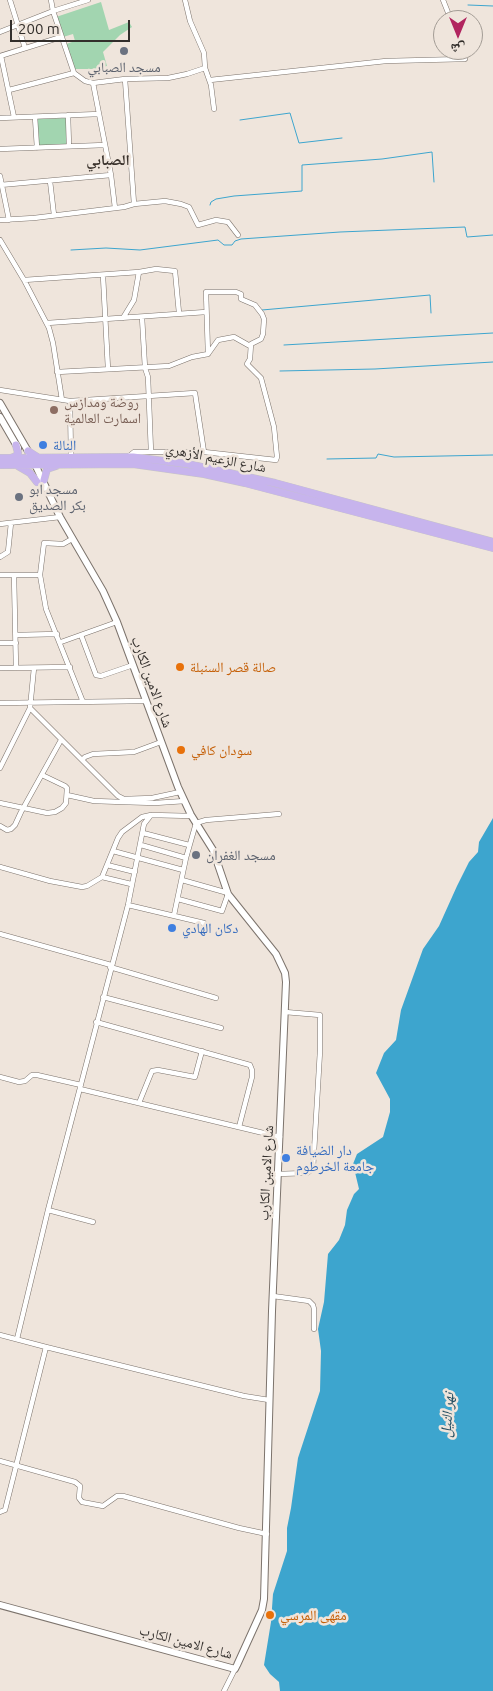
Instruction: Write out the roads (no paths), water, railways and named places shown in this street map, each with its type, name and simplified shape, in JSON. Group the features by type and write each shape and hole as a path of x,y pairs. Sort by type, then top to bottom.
{"main road":[{"path":"9,458 16,456 18,453 16,445"},
{"name":"شارع الزعيم الأزهري","path":"0,465 42,458 128,457 171,461 233,473 421,526"},
{"name":"شارع الزعيم الأزهري","path":"0,458 29,459 63,464 133,464 204,474 245,482 421,526"},
{"path":"15,464 41,481 46,469 63,464"},
{"path":"421,526 493,542"},
{"path":"421,526 493,548"}],"street":[{"path":"10,0 25,48"},
{"path":"51,0 61,37 74,73 85,81 93,83 125,79 168,78 206,68"},
{"path":"0,32 53,11 88,0"},
{"path":"185,0 190,21 204,53 214,109"},
{"path":"14,117 1,56 61,37"},
{"path":"210,80 386,61 433,60"},
{"path":"9,90 74,73"},
{"path":"125,79 134,204"},
{"path":"93,83 115,208"},
{"path":"0,118 99,114"},
{"path":"68,116 69,146"},
{"path":"35,117 37,148"},
{"path":"0,149 105,145"},
{"path":"1,185 110,175"},
{"path":"0,176 9,220"},
{"path":"50,181 54,215"},
{"path":"0,220 165,201 181,204 191,210 196,224 224,221 231,225 238,235"},
{"path":"0,240 24,280 53,339 62,400"},
{"path":"24,280 61,276 104,276 156,269 174,271 179,313"},
{"path":"123,318 134,300 139,272"},
{"path":"104,276 108,368"},
{"path":"128,457 134,452 204,452 274,460 277,457 274,427 261,378 247,364 250,359 250,346 261,339 264,330 262,314 255,305 241,299 240,294 236,292 206,292 208,354"},
{"path":"47,324 206,312"},
{"path":"142,317 145,368 148,377 150,452"},
{"path":"57,372 169,366 192,357 208,354 218,340 234,337 250,346"},
{"path":"0,390 70,401 195,393 204,452"},
{"path":"70,401 71,458"},
{"path":"0,404 41,481"},
{"path":"0,417 16,445 29,459"},
{"name":"شارع الامين الكارب","path":"0,1605 234,1669 263,1606 267,1534 269,1400 286,982 282,964 259,931 228,893 213,850 180,792 117,622 103,591 41,481"},
{"path":"0,524 60,517"},
{"path":"0,556 8,552 11,523"},
{"path":"72,539 63,544 44,543 40,575 46,609 61,642 83,702"},
{"path":"0,575 40,575"},
{"path":"14,575 16,668"},
{"path":"61,642 117,622"},
{"path":"16,635 57,634"},
{"path":"81,634 96,675 101,676 133,666"},
{"path":"0,643 16,643"},
{"path":"0,668 70,667"},
{"path":"0,768 31,706 34,668"},
{"path":"0,703 31,706 83,702 146,701"},
{"path":"31,706 61,740 121,798 152,798 180,792"},
{"path":"0,826 7,830 15,825 61,740"},
{"path":"82,760 93,754 134,752 161,742"},
{"path":"0,803 42,813 55,812 66,803 65,786 42,775"},
{"path":"67,795 94,801 154,803 185,801"},
{"path":"174,915 183,870 196,823 206,820 279,814"},
{"path":"17,1339 102,997 128,905 144,824 150,815"},
{"path":"0,867 50,881 82,887 94,883 102,877 118,838 122,832 142,816 192,816"},
{"path":"143,833 189,846"},
{"path":"141,845 186,858"},
{"path":"113,851 183,870"},
{"path":"107,865 135,872"},
{"path":"102,877 131,884"},
{"path":"178,899 222,911 228,893 182,880"},
{"path":"128,905 204,923"},
{"path":"0,934 216,998"},
{"path":"102,997 221,1028"},
{"path":"278,1174 307,1173 313,1168 320,1051 320,1015 286,1012"},
{"path":"96,1022 245,1063 252,1067 252,1077 239,1127"},
{"path":"139,1104 152,1071 158,1070 195,1076 202,1051"},
{"path":"0,1077 22,1082 29,1076 37,1075 139,1104 280,1137"},
{"path":"48,1210 93,1222"},
{"path":"273,1296 309,1301 314,1309 314,1329"},
{"path":"0,1335 244,1396 269,1400"},
{"path":"0,1512 5,1510 46,1347"},
{"path":"0,1461 78,1484 80,1486 79,1498 82,1502 100,1506 105,1505 117,1496 123,1496 267,1534"},
{"path":"224,1691 234,1669"}],"water":[{"name":"نهر النيل","path":"493,818 493,1691 280,1691 279,1682 264,1665 271,1622 273,1594 287,1551 287,1528 298,1458 320,1391 321,1351 318,1329 324,1302 328,1254 339,1240 345,1225 347,1210 354,1194 359,1189 353,1164 357,1154 383,1137 390,1112 390,1099 376,1073 384,1053 396,1040 401,1010 423,949 439,926 469,862 478,852 479,842"}],"waterway":[{"path":"468,5 493,6"},
{"path":"240,120 290,113 299,143 342,138"},
{"path":"210,205 216,199 234,196 302,191 302,165 382,159 432,152 434,182"},
{"path":"71,250 106,248 140,250 218,240 224,245 232,245 235,241 241,239 340,232 465,227 467,237 493,235"},
{"path":"262,310 430,295 431,313"},
{"path":"284,345 493,333"},
{"path":"280,371 375,369 493,362"},
{"path":"327,459 376,458 378,454 394,457 493,455"}],"place":[{"name":"مسجد الصبابي","path":"124,51"},
{"name":"روضة ومدازس اسمارت العالمية","path":"54,410"},
{"name":"النالة","path":"43,445"},
{"name":"مسجد ابو بكر الصديق","path":"19,497"},
{"name":"صالة قصر السنبلة","path":"180,667"},
{"name":"سودان كافي","path":"181,750"},
{"name":"مسجد الغفران","path":"196,855"},
{"name":"دكان الهادي","path":"172,928"},
{"name":"دار الضيافة جامعة الخرطوم","path":"286,1158"},
{"name":"مقهى المرسي","path":"270,1615"}],"district":[{"name":"الصبابي","path":"108,160"}]}
